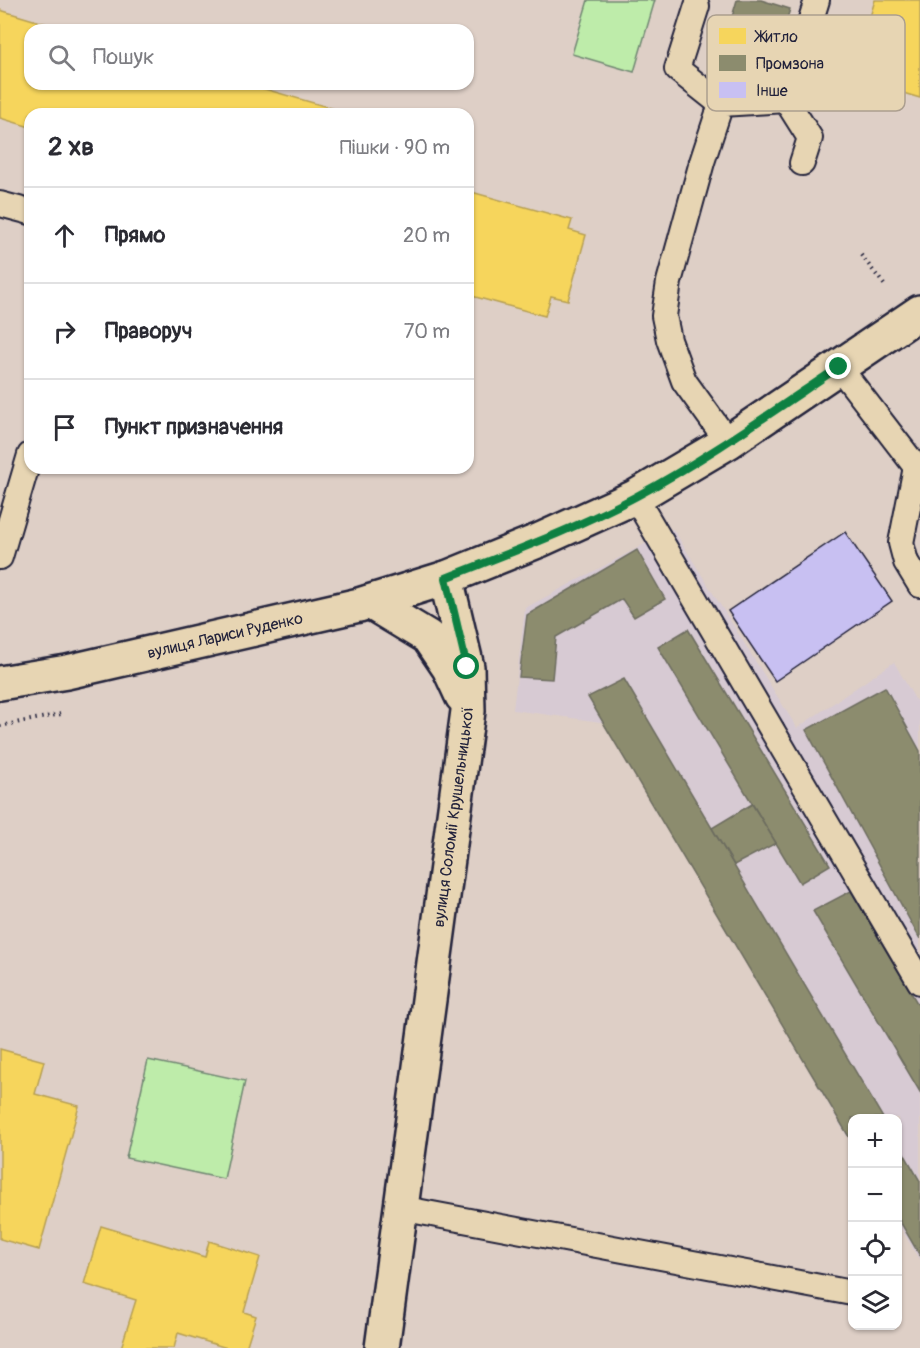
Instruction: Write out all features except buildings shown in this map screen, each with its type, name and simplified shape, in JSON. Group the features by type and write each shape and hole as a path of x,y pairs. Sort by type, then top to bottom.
{"street":[{"path":"446,578 540,540 635,497 728,442 920,312"},
{"name":"вулиця Лариси Руденко","path":"0,683 67,672 370,602 446,578"},
{"name":"вулиця Соломії Крушельницької","path":"382,1348 468,711 467,667 446,578"},
{"path":"370,602 428,637 449,668 468,711"}],"lane":[{"path":"812,15 817,0"},
{"path":"697,6 677,69 707,93"},
{"path":"719,111 702,162 669,282 664,316 669,340 684,381 728,442"},
{"path":"793,111 810,138 802,163"},
{"path":"0,204 24,210"},
{"path":"839,367 918,466 902,543 906,562 920,585"},
{"path":"0,557 24,474"},
{"path":"635,497 920,982"},
{"path":"400,1208 848,1292"}],"path":[{"path":"861,255 886,287"},
{"path":"0,726 53,716"}],"shaded area":[{"path":"673,529 797,728 894,662 916,701 920,699 920,1261 902,1230 902,1114 848,1114 848,1138 608,723 513,710 525,608"}],"green space":[{"path":"588,0 655,0 634,72 572,54"},
{"path":"148,1060 245,1081 224,1179 126,1158"}],"route":[{"path":"467,667 446,578 540,540 635,497 728,442 839,367"}]}
